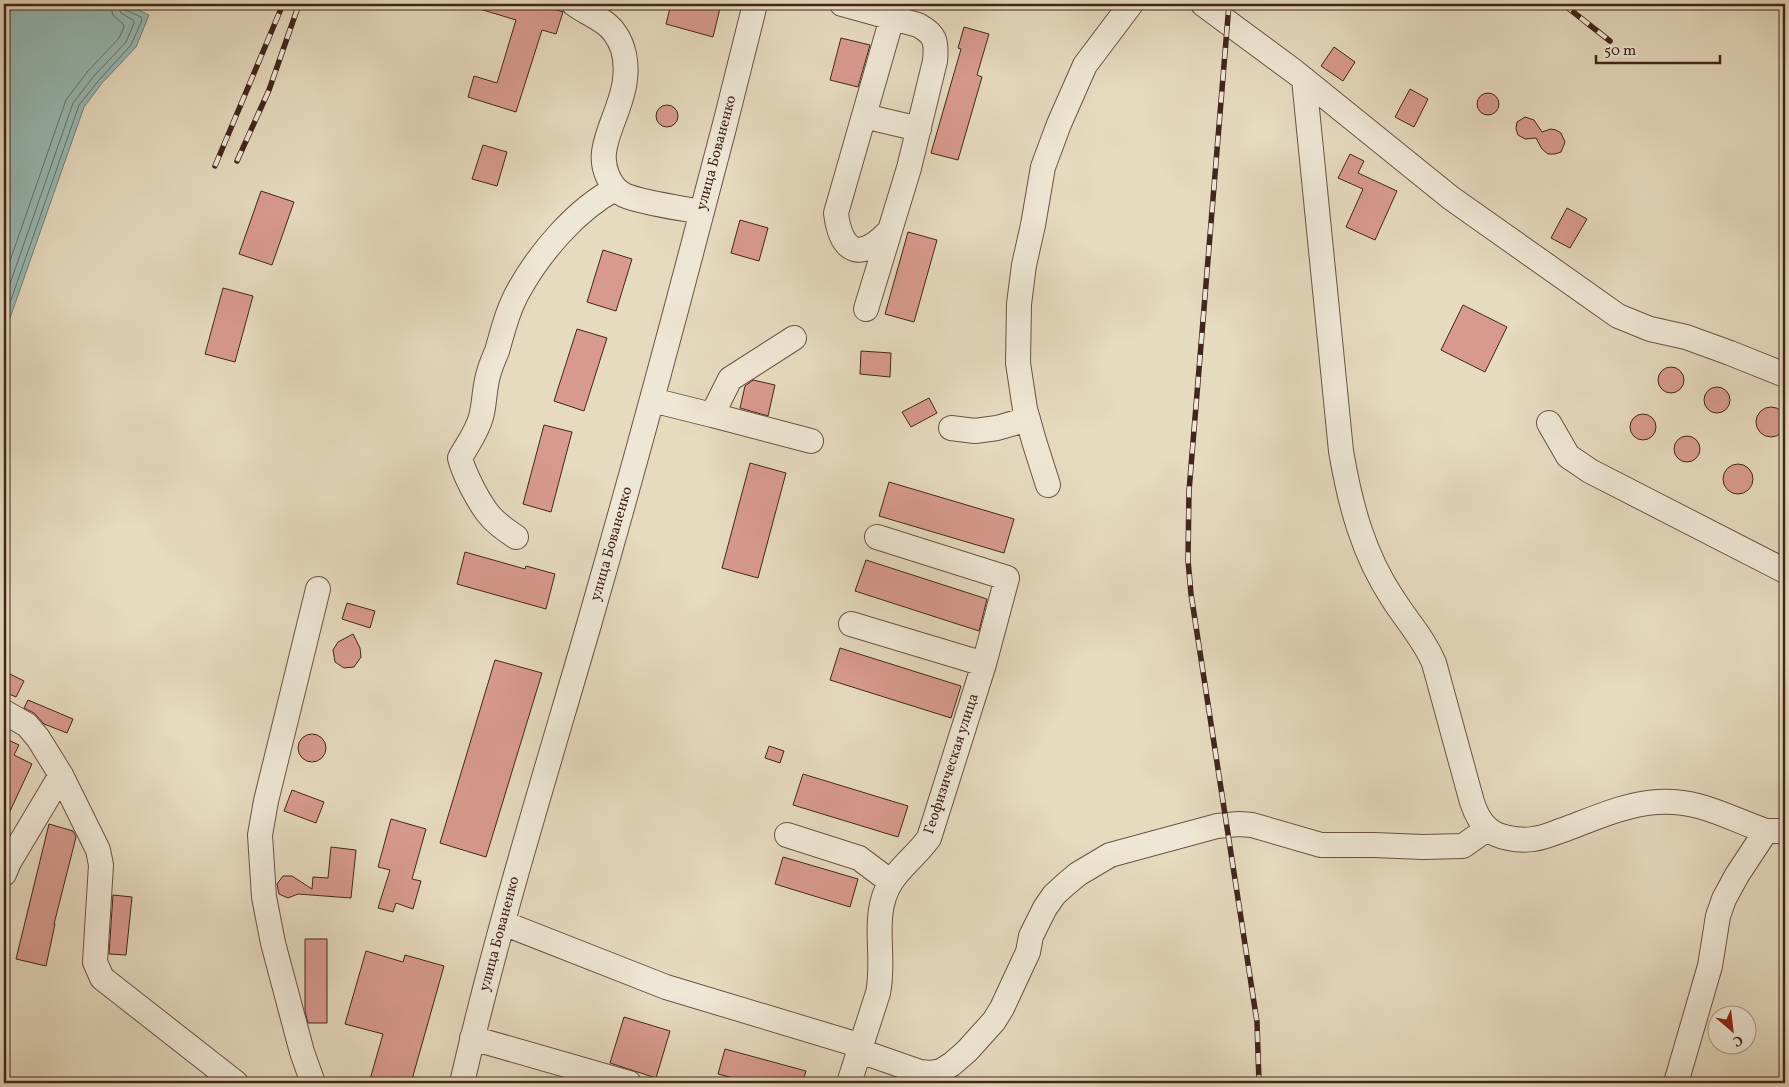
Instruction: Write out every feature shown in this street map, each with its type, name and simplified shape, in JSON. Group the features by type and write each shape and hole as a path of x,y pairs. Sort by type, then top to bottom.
{"street":[{"path":"574,4 605,22 614,32 622,46 626,65 625,81 604,152 608,178 615,189 624,194 702,212"},
{"name":"улица Бованенко","path":"462,1083 472,1038 522,851 652,400 755,4"},
{"path":"842,4 918,25 928,30 934,38 937,49 909,168 866,308"},
{"path":"1048,484 1028,419 1018,363 1019,304 1024,265 1033,225 1042,167 1085,66 1131,4"},
{"path":"1203,4 1304,79 1451,198 1618,316 1650,329 1686,337 1730,352 1785,375"},
{"path":"890,230 872,247 861,250 852,248 844,242 838,230 836,213 892,18"},
{"path":"1304,79 1341,452 1353,512 1368,555 1379,576 1428,649 1434,664 1477,815 1487,829 1500,836 1516,839 1534,839 1634,805 1657,802 1681,802 1704,806 1776,831 1737,876 1724,899 1718,916 1710,966 1676,1083"},
{"path":"864,116 918,128"},
{"path":"516,537 489,516 464,471 460,458 482,416 488,373 511,305 519,290 533,268 565,228 599,197 615,189"},
{"path":"712,415 730,379 794,338"},
{"path":"652,400 811,441"},
{"path":"951,428 975,431 997,428 1028,419"},
{"path":"1549,423 1568,456 1590,471 1785,571"},
{"name":"Геофизическая улица","path":"849,1083 881,977 880,913 883,898 891,882 922,849 929,838 984,664 1007,578 877,537"},
{"path":"313,1083 302,1052 273,942 264,897 260,835 266,801 318,589"},
{"path":"851,624 984,664"},
{"path":"4,712 28,725 38,738 60,775 98,850 101,865 95,962 102,978 236,1083"},
{"path":"4,874 8,862 60,775"},
{"path":"503,923 666,987 861,1048 920,1072 930,1073 941,1071 952,1064 981,1036 1002,1008 1028,952 1031,936 1054,895 1078,874 1110,855 1227,824 1252,825 1322,845 1349,846 1457,847 1468,843 1487,829"},
{"path":"787,835 859,858 891,882"},
{"path":"472,1038 629,1083"}],"water":[{"path":"4,4 126,4 149,15 136,47 102,83 84,107 4,335"}],"building":[{"path":"473,4 538,4 563,12 556,34 542,30 516,112 468,97 474,76 497,83 516,20 473,7"},
{"path":"671,4 721,4 713,37 666,24"},
{"path":"964,27 989,34 977,75 982,77 958,160 931,153 961,49 958,48"},
{"path":"841,38 870,45 858,87 830,80"},
{"path":"1334,47 1355,62 1343,81 1321,66"},
{"path":"1410,89 1428,99 1414,127 1395,117"},
{"path":"1488,93 1496,96 1499,104 1496,112 1488,115 1480,112 1477,104 1480,96"},
{"path":"663,105 671,105 678,112 678,120 671,127 663,127 656,120 656,112"},
{"path":"1525,117 1534,120 1542,132 1551,129 1561,133 1565,142 1561,152 1548,154 1542,149 1536,138 1525,139 1518,135 1516,129 1517,122"},
{"path":"483,145 507,152 497,186 472,179"},
{"path":"1350,154 1364,161 1358,173 1397,191 1375,240 1346,227 1363,189 1338,178"},
{"path":"261,191 294,202 272,265 239,254"},
{"path":"1567,208 1587,219 1570,248 1551,238"},
{"path":"740,220 768,228 759,261 731,253"},
{"path":"908,232 937,240 914,322 885,314"},
{"path":"603,250 632,259 616,311 587,302"},
{"path":"223,288 253,296 235,362 205,354"},
{"path":"1463,305 1507,327 1485,372 1441,350"},
{"path":"577,329 607,338 584,411 554,401"},
{"path":"861,351 891,353 890,377 860,374"},
{"path":"1671,367 1680,371 1684,380 1680,389 1671,393 1662,389 1658,380 1662,371"},
{"path":"753,380 775,385 768,416 740,408 745,386"},
{"path":"1717,387 1726,391 1730,400 1726,409 1717,413 1708,409 1704,400 1708,391"},
{"path":"929,398 937,413 911,427 902,412"},
{"path":"1771,407 1782,411 1786,422 1782,433 1771,437 1760,433 1756,422 1760,411"},
{"path":"1643,414 1652,418 1656,427 1652,436 1643,440 1634,436 1630,427 1634,418"},
{"path":"544,425 572,432 551,512 523,504"},
{"path":"1687,436 1696,440 1700,449 1696,458 1687,462 1678,458 1674,449 1678,440"},
{"path":"750,463 786,473 758,578 722,568"},
{"path":"1738,464 1749,468 1753,479 1749,490 1738,494 1727,490 1723,479 1727,468"},
{"path":"889,482 1014,519 1004,553 879,516"},
{"path":"465,552 525,569 526,566 555,574 546,609 457,584"},
{"path":"866,560 987,599 979,631 855,591"},
{"path":"347,603 375,611 370,628 342,619"},
{"path":"353,634 360,648 361,657 354,667 344,668 335,662 333,650 338,642"},
{"path":"840,648 961,686 951,718 830,680"},
{"path":"495,660 542,673 486,857 440,843"},
{"path":"4,671 24,681 16,697 4,692"},
{"path":"28,700 73,719 67,733 44,724 34,713 24,708"},
{"path":"312,734 322,738 326,748 322,758 312,762 302,758 298,748 302,738"},
{"path":"4,738 19,745 14,755 32,764 4,824"},
{"path":"769,746 784,751 780,763 765,758"},
{"path":"803,774 908,806 898,837 793,805"},
{"path":"292,790 324,802 316,823 284,811"},
{"path":"391,819 426,829 412,879 421,881 413,909 396,903 393,912 378,908 390,870 378,867"},
{"path":"49,824 73,831 76,837 54,924 46,966 16,959"},
{"path":"331,847 356,850 351,898 298,894 288,898 279,894 277,884 283,876 292,876 312,889 313,877 328,878"},
{"path":"783,857 858,879 850,907 775,884"},
{"path":"113,895 132,897 126,955 109,954"},
{"path":"305,939 327,939 327,1023 308,1023 305,1011"},
{"path":"366,951 403,962 405,955 444,966 411,1083 369,1083 383,1034 345,1024"},
{"path":"624,1017 670,1031 656,1078 610,1063"},
{"path":"725,1049 806,1071 802,1083 753,1083 718,1074"}],"railway":[{"path":"215,166 283,4"},
{"path":"237,161 269,90 299,4"},
{"path":"1229,4 1189,491 1188,560 1191,594 1257,1022 1259,1083"},
{"path":"1563,4 1610,41"}]}
